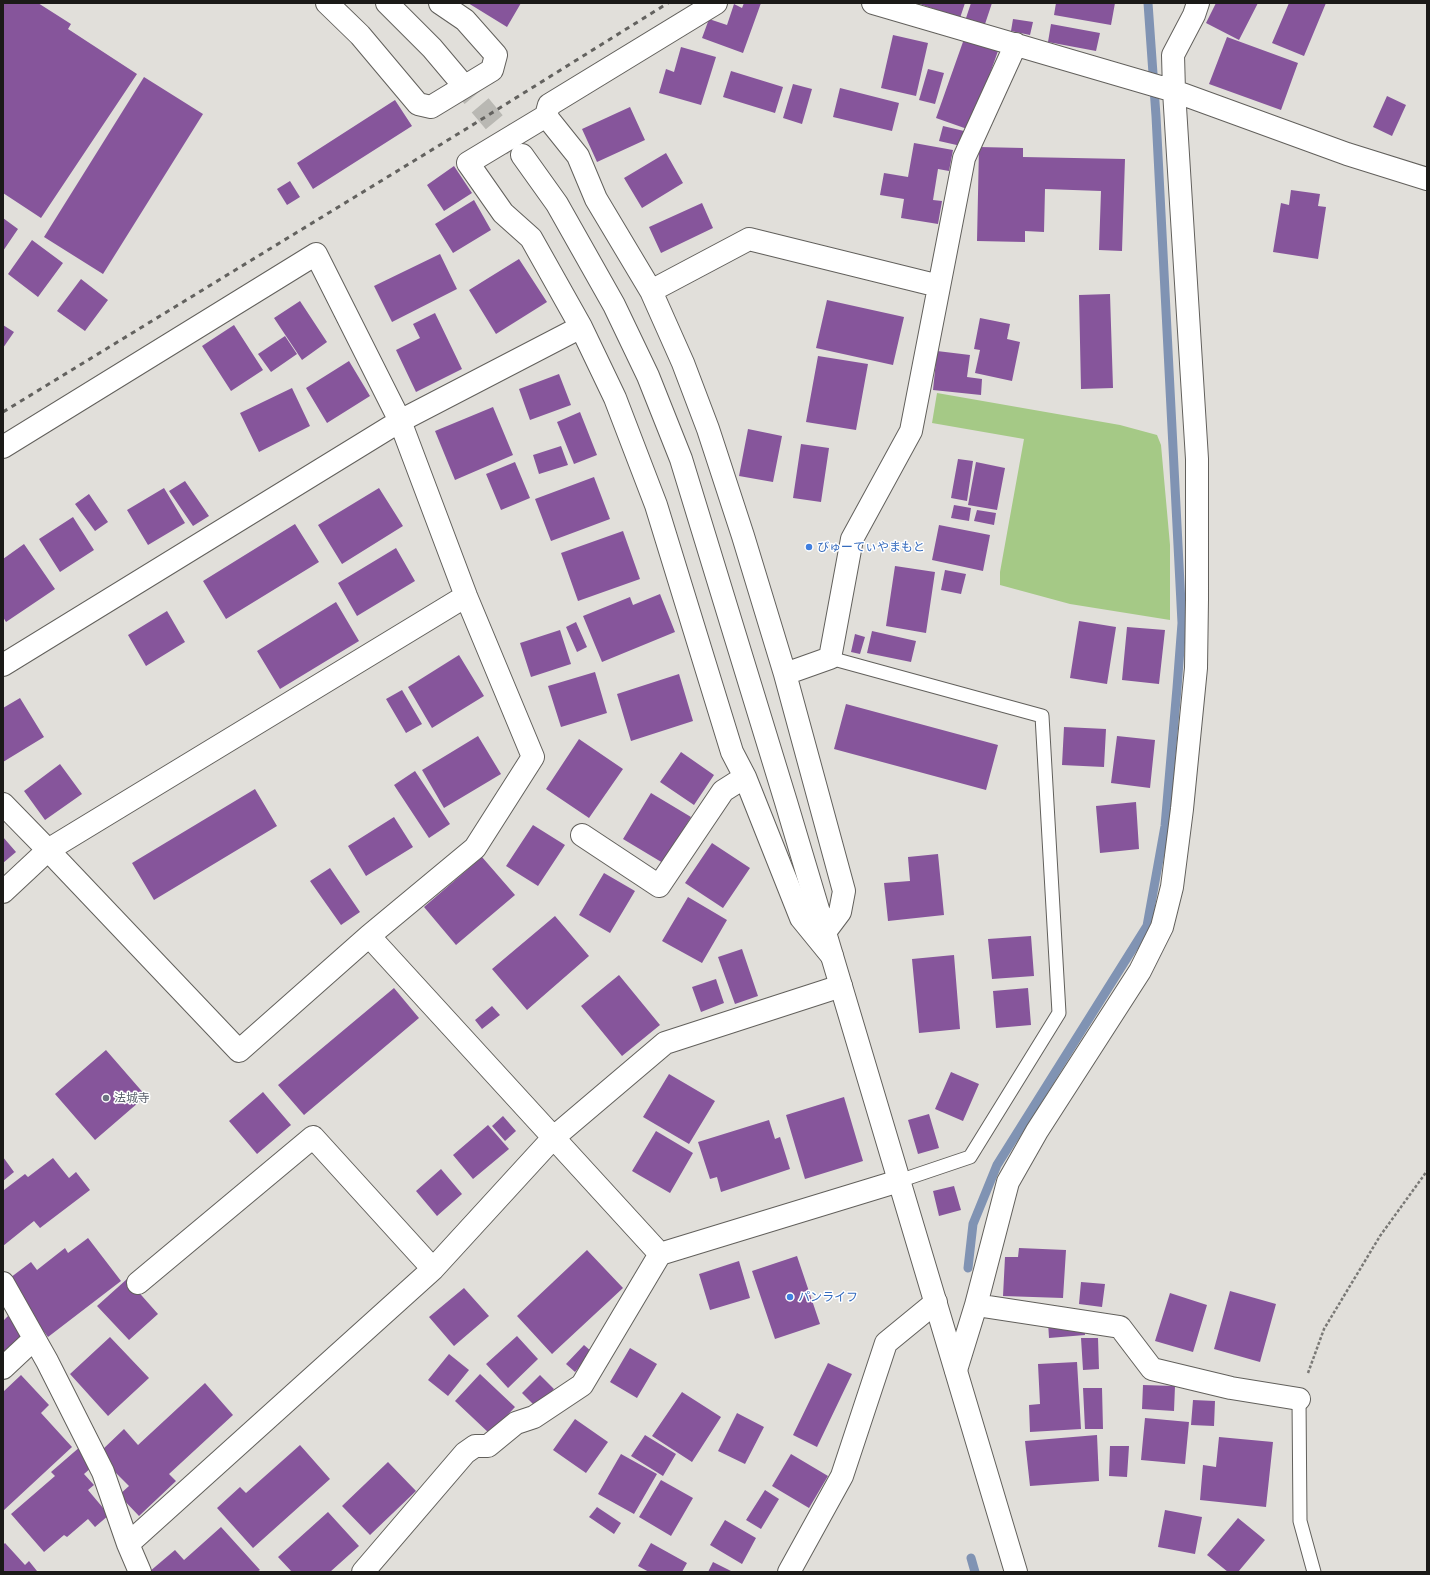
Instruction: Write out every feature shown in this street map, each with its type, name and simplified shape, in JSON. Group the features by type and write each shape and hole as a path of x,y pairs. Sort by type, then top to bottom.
{"street":[{"path":"327,3 360,35 418,104 431,108 492,70 496,55 465,20 440,3"},
{"path":"387,3 432,48 460,80"},
{"path":"716,3 549,105 546,116 468,163 503,213 532,238 581,327 615,398 656,505 732,752 745,777 801,918 832,956"},
{"path":"873,3 1174,91 1347,154 1427,179"},
{"path":"956,1370 976,1304 1008,1182 1037,1130 1140,971 1162,927 1172,887 1182,808 1196,668 1197,599 1197,458 1173,55 1194,15 1198,3"},
{"path":"786,674 830,658 852,539 911,431 964,158 1016,44"},
{"path":"546,116 578,156 596,199 651,291 683,364 708,429 746,544 786,674 844,891 840,912 825,932"},
{"path":"522,155 557,204 614,305 648,376 681,459 705,533 1016,1572"},
{"path":"651,291 749,239 939,286"},
{"path":"3,447 316,254 400,421 466,596 533,757 475,848 369,936 239,1051 3,804"},
{"path":"3,665 400,421 581,327"},
{"path":"3,892 48,850 466,596"},
{"path":"582,835 659,886 723,791 745,777"},
{"path":"369,936 660,1254"},
{"path":"128,1544 433,1269 553,1138 665,1043 841,986"},
{"path":"138,1282 313,1137 433,1269"},
{"path":"363,1572 465,1453 475,1446 488,1446 516,1423 534,1417 582,1386 660,1254 899,1182"},
{"path":"3,1283 47,1361 103,1472 128,1544 140,1572"},
{"path":"789,1572 842,1476 886,1343 936,1302"},
{"path":"976,1304 1120,1327 1152,1369 1231,1388 1299,1399"},
{"path":"3,1368 34,1339"}],"lane":[{"path":"830,658 1042,716 1059,1013 970,1157 899,1182"},
{"path":"1299,1399 1300,1521 1314,1572"}],"path":[{"path":"1299,1399 1324,1329 1380,1236 1427,1171"}],"green space":[{"path":"937,393 1120,425 1157,435 1161,445 1170,545 1170,620 1070,604 1000,585 1000,572 1024,439 932,423"}],"building":[{"path":"3,3 38,3 71,24 68,29 137,74 41,218 3,193"},
{"path":"468,3 521,3 507,27"},
{"path":"744,3 761,3 743,53 702,38 709,19 727,25 734,4 742,8"},
{"path":"917,3 965,3 960,18"},
{"path":"971,3 992,3 983,30 964,24"},
{"path":"1056,3 1115,3 1111,25 1054,15"},
{"path":"1216,3 1258,3 1239,40 1206,23"},
{"path":"1289,3 1326,3 1304,56 1272,43"},
{"path":"1013,19 1033,22 1030,35 1011,31"},
{"path":"1051,24 1100,33 1096,51 1048,42"},
{"path":"893,35 928,43 916,96 881,88"},
{"path":"1227,37 1298,63 1281,110 1209,84"},
{"path":"964,39 998,51 970,130 936,118"},
{"path":"681,47 716,57 701,105 659,93 666,69 674,72"},
{"path":"928,69 944,73 935,104 919,100"},
{"path":"731,71 783,87 775,113 723,97"},
{"path":"144,77 203,114 103,274 44,237"},
{"path":"793,84 812,89 802,124 783,118"},
{"path":"840,88 899,103 892,131 833,117"},
{"path":"1387,96 1406,105 1392,136 1373,127"},
{"path":"395,100 412,126 313,189 297,163"},
{"path":"630,107 645,140 597,162 582,129"},
{"path":"943,126 964,131 961,146 939,141"},
{"path":"914,143 953,150 949,171 938,169 933,200 942,201 938,224 901,218 904,199 880,195 884,173 908,177"},
{"path":"979,147 1023,148 1023,157 1125,159 1122,251 1099,250 1101,191 1045,189 1044,232 1025,231 1025,242 977,241"},
{"path":"666,153 683,183 642,208 624,178"},
{"path":"454,166 472,193 444,211 427,185"},
{"path":"290,181 300,197 287,205 277,189"},
{"path":"1291,190 1320,194 1318,206 1326,207 1318,259 1273,252 1281,203 1289,205"},
{"path":"474,200 491,230 453,253 435,224"},
{"path":"702,203 713,228 661,253 649,227"},
{"path":"3,218 18,229 3,251"},
{"path":"32,240 63,263 38,297 8,274"},
{"path":"440,254 457,289 392,322 374,286"},
{"path":"519,259 547,302 496,334 469,290"},
{"path":"81,279 108,300 85,331 57,311"},
{"path":"1110,294 1113,388 1081,389 1079,295"},
{"path":"827,300 904,317 893,365 816,348"},
{"path":"300,301 327,342 302,360 274,318"},
{"path":"435,313 462,369 416,392 396,350 420,338 413,324"},
{"path":"980,318 1010,324 1007,339 1020,342 1012,381 975,373 980,350 974,349"},
{"path":"3,325 14,332 3,348"},
{"path":"234,325 263,370 231,391 202,346"},
{"path":"285,336 297,354 271,372 258,354"},
{"path":"937,351 970,355 967,377 982,379 981,395 933,390"},
{"path":"818,356 868,364 856,430 806,422"},
{"path":"349,361 370,396 327,423 306,388"},
{"path":"559,374 571,405 530,420 519,389"},
{"path":"292,388 310,426 259,452 240,413"},
{"path":"493,407 513,455 455,480 435,431"},
{"path":"580,412 597,455 574,464 557,422"},
{"path":"748,429 782,436 773,482 739,476"},
{"path":"801,444 829,448 821,502 793,498"},
{"path":"561,446 568,465 539,474 533,455"},
{"path":"958,459 973,461 967,501 951,498"},
{"path":"515,462 530,498 501,510 486,474"},
{"path":"976,462 1005,468 997,510 968,505"},
{"path":"594,477 610,519 551,541 535,499"},
{"path":"185,481 209,516 193,526 169,491"},
{"path":"164,488 185,523 148,545 127,510"},
{"path":"379,488 403,526 342,564 318,525"},
{"path":"89,494 108,522 95,531 75,504"},
{"path":"954,505 971,508 969,521 951,518"},
{"path":"977,510 996,513 994,525 974,521"},
{"path":"73,517 94,550 60,572 39,539"},
{"path":"295,524 319,562 226,619 203,581"},
{"path":"939,525 990,535 983,571 932,560"},
{"path":"623,531 640,579 578,601 561,553"},
{"path":"24,544 55,589 6,622 3,617 3,559"},
{"path":"396,548 415,581 357,616 338,583"},
{"path":"895,566 935,572 926,633 886,626"},
{"path":"945,570 966,574 961,594 941,590"},
{"path":"660,594 675,632 602,662 583,616 630,597 633,605"},
{"path":"336,602 359,641 280,689 257,651"},
{"path":"167,611 185,642 146,666 128,635"},
{"path":"1079,621 1116,627 1107,684 1070,678"},
{"path":"576,622 587,647 577,652 566,627"},
{"path":"1127,627 1165,630 1159,684 1122,680"},
{"path":"560,630 571,664 531,677 520,643"},
{"path":"872,631 916,641 911,662 867,653"},
{"path":"855,634 865,637 860,654 851,652"},
{"path":"459,655 484,696 432,728 408,687"},
{"path":"595,672 607,713 561,727 548,686"},
{"path":"679,674 693,721 631,741 617,694"},
{"path":"402,690 422,724 406,733 386,699"},
{"path":"20,698 44,737 3,762 3,708"},
{"path":"846,704 998,745 986,790 834,749"},
{"path":"1064,727 1106,729 1104,767 1062,765"},
{"path":"478,736 501,774 444,808 422,770"},
{"path":"1117,736 1155,740 1150,788 1111,783"},
{"path":"579,739 623,769 589,818 546,789"},
{"path":"681,752 714,775 694,805 660,782"},
{"path":"60,764 82,794 45,820 24,791"},
{"path":"415,771 450,824 429,838 394,785"},
{"path":"255,789 277,826 154,900 132,863"},
{"path":"651,793 691,817 663,863 623,839"},
{"path":"1136,802 1139,849 1100,853 1096,806"},
{"path":"394,817 413,847 366,876 348,846"},
{"path":"533,825 565,845 538,886 506,866"},
{"path":"3,837 16,852 3,863"},
{"path":"712,843 750,868 723,908 685,883"},
{"path":"938,854 944,915 888,921 884,883 910,881 908,857"},
{"path":"482,857 515,895 456,945 424,907"},
{"path":"330,868 360,912 341,925 310,881"},
{"path":"604,873 635,891 610,933 579,915"},
{"path":"688,897 727,920 702,963 662,941"},
{"path":"555,916 589,956 527,1010 492,969"},
{"path":"1031,936 1034,976 992,979 988,939"},
{"path":"742,949 758,996 735,1004 718,957"},
{"path":"954,955 960,1029 919,1033 912,959"},
{"path":"619,975 660,1025 622,1056 581,1006"},
{"path":"716,979 724,1003 701,1012 692,987"},
{"path":"394,988 419,1018 304,1115 278,1085"},
{"path":"1028,988 1031,1025 996,1028 993,991"},
{"path":"492,1006 500,1015 482,1029 475,1020"},
{"path":"106,1050 146,1096 95,1140 55,1094"},
{"path":"951,1072 979,1084 963,1121 935,1109"},
{"path":"669,1074 715,1101 689,1144 643,1117"},
{"path":"263,1092 291,1125 257,1154 229,1121"},
{"path":"844,1097 863,1161 805,1179 786,1115"},
{"path":"929,1114 939,1148 918,1154 908,1120"},
{"path":"503,1116 516,1131 505,1141 492,1126"},
{"path":"769,1120 775,1139 780,1137 790,1169 721,1192 717,1177 710,1179 698,1142"},
{"path":"488,1125 509,1149 473,1179 453,1155"},
{"path":"656,1131 693,1153 670,1193 632,1171"},
{"path":"3,1157 14,1172 3,1181"},
{"path":"53,1158 69,1178 76,1172 90,1190 40,1228 34,1221 3,1246 3,1189 4,1190 25,1174 28,1177"},
{"path":"441,1169 462,1194 437,1216 416,1191"},
{"path":"954,1186 961,1210 939,1216 933,1191"},
{"path":"88,1238 121,1281 48,1337 6,1281 31,1262 37,1270 65,1248 68,1253"},
{"path":"1019,1248 1066,1250 1063,1298 1003,1296 1005,1257 1018,1257"},
{"path":"587,1250 623,1288 552,1354 517,1316"},
{"path":"797,1256 820,1324 775,1339 752,1271"},
{"path":"739,1261 750,1298 710,1310 699,1274"},
{"path":"127,1279 158,1314 129,1340 97,1306"},
{"path":"1081,1282 1105,1284 1102,1307 1079,1304"},
{"path":"464,1288 489,1316 454,1346 429,1317"},
{"path":"1230,1291 1276,1304 1260,1362 1214,1349"},
{"path":"1170,1293 1207,1305 1193,1352 1155,1341"},
{"path":"8,1316 25,1336 3,1355 3,1321"},
{"path":"1084,1319 1085,1335 1049,1338 1048,1322"},
{"path":"517,1336 538,1359 508,1388 486,1364"},
{"path":"110,1337 149,1378 108,1416 70,1374"},
{"path":"1081,1338 1098,1338 1099,1369 1083,1370"},
{"path":"584,1345 592,1352 575,1372 566,1364"},
{"path":"630,1348 657,1364 637,1398 610,1382"},
{"path":"449,1354 469,1370 448,1396 428,1380"},
{"path":"1077,1362 1081,1429 1030,1432 1029,1405 1040,1404 1038,1364"},
{"path":"828,1363 852,1374 817,1447 793,1435"},
{"path":"480,1374 515,1407 490,1434 455,1401"},
{"path":"21,1375 49,1405 41,1413 72,1447 3,1511 3,1392"},
{"path":"540,1375 554,1389 536,1407 522,1393"},
{"path":"205,1383 233,1415 169,1474 176,1481 139,1516 119,1495 129,1486 107,1464 101,1451 124,1429 138,1445"},
{"path":"1143,1385 1175,1386 1174,1411 1142,1409"},
{"path":"1083,1388 1102,1388 1103,1429 1085,1429"},
{"path":"682,1392 721,1417 692,1462 652,1436"},
{"path":"1193,1400 1215,1401 1214,1426 1191,1425"},
{"path":"737,1413 764,1427 745,1464 718,1451"},
{"path":"1145,1418 1189,1422 1185,1464 1141,1460"},
{"path":"575,1419 608,1442 586,1473 553,1450"},
{"path":"645,1435 676,1454 663,1476 631,1456"},
{"path":"1097,1435 1099,1481 1030,1486 1025,1441"},
{"path":"1219,1437 1273,1442 1266,1507 1200,1500 1203,1465 1216,1467"},
{"path":"300,1445 330,1479 253,1548 217,1508 240,1487 246,1493"},
{"path":"81,1446 92,1467 84,1474 94,1485 88,1490 109,1515 95,1527 88,1519 67,1537 64,1535 44,1552 11,1514 55,1476 51,1472"},
{"path":"1110,1446 1129,1446 1127,1477 1109,1476"},
{"path":"621,1454 657,1474 634,1514 598,1494"},
{"path":"791,1454 828,1476 809,1508 772,1486"},
{"path":"388,1462 416,1491 370,1535 342,1506"},
{"path":"661,1480 693,1498 671,1536 639,1517"},
{"path":"765,1490 779,1499 761,1529 746,1520"},
{"path":"597,1507 621,1523 614,1534 589,1517"},
{"path":"1165,1510 1202,1517 1195,1554 1158,1547"},
{"path":"328,1512 359,1546 330,1572 292,1572 278,1557"},
{"path":"1238,1518 1265,1540 1238,1572 1228,1572 1207,1555"},
{"path":"725,1520 756,1538 742,1564 710,1545"},
{"path":"221,1527 260,1570 257,1572 149,1572 175,1550 184,1560"},
{"path":"5,1543 25,1565 29,1561 37,1571 3,1572 3,1545"},
{"path":"651,1543 687,1563 682,1572 649,1572 638,1566"},
{"path":"713,1562 733,1572 708,1572"}],"waterway":[{"path":"968,1268 973,1224 997,1165 1147,926 1165,826 1182,623 1156,116 1148,3"},
{"path":"971,1558 975,1572"}],"tunnel":[{"path":"459,80 520,153"}],"railway":[{"path":"3,412 466,129 668,3"}],"place":[{"name":"びゅーてぃやまもと","path":"809,547"},
{"name":"法城寺","path":"106,1098"},
{"name":"パンライフ","path":"790,1297"}]}
